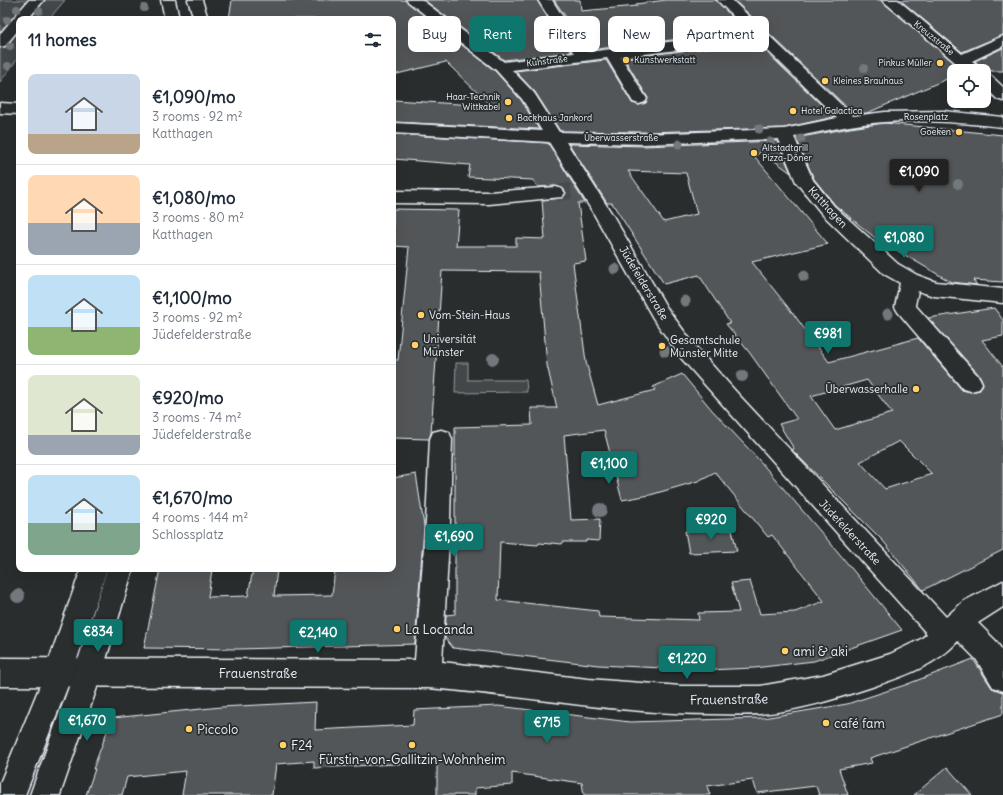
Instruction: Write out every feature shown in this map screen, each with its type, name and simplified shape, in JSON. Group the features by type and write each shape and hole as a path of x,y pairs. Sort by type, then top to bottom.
{"street":[{"path":"23,16 37,0"},
{"path":"168,0 171,16"},
{"path":"196,0 200,16"},
{"name":"Jüdefelderstraße","path":"413,0 501,67 528,96 554,137 571,191 604,214 660,312 688,352 730,400 952,630 986,650 1003,677"},
{"path":"545,0 562,27 584,56"},
{"path":"724,0 740,16"},
{"name":"Kreuzstraße","path":"889,0 961,60"},
{"path":"0,43 16,24"},
{"path":"961,60 1003,40"},
{"path":"769,44 849,121"},
{"name":"Kuhstraße","path":"501,67 673,46"},
{"path":"611,53 639,98"},
{"path":"961,60 967,64"},
{"path":"991,84 1003,96"},
{"path":"0,108 16,109"},
{"name":"Rosenplatz","path":"849,121 943,116 1003,122"},
{"name":"Überwasserstraße","path":"396,128 554,137 644,138 784,134 849,121"},
{"name":"Katthagen","path":"784,134 805,182 828,210 891,269 910,280 934,289 1003,296"},
{"path":"396,197 490,198 571,191"},
{"path":"910,280 905,307 971,383"},
{"path":"428,674 438,522 441,439"},
{"path":"10,795 36,734 59,673 93,572"},
{"path":"44,795 88,673 119,572"},
{"name":"Frauenstraße","path":"0,672 428,674 465,677 588,693 681,700 760,700 823,689 895,666 931,648 985,602 1003,593"}],"shaded area":[{"path":"0,0 65,0 52,16 16,16 16,61 0,82"},
{"path":"456,363 468,363 468,380 526,380 527,392 455,393"}],"building":[{"path":"232,0 405,0 425,16 408,16 408,52 461,52 461,44 495,71 521,100 539,129 396,122 396,100 491,106 446,62 396,74 396,16 229,16"},
{"path":"424,0 537,0 547,16 534,16 534,52 571,52 504,60 493,52 526,52 526,16 469,16 469,34 461,28 461,16 445,16"},
{"path":"554,0 580,0 581,11 637,6 636,4 666,0 716,0 731,16 673,16 673,40 665,41 665,16 608,16 608,48 600,49 600,16 565,16"},
{"path":"734,0 881,0 956,64 947,64 947,79 867,113 854,114 769,33 769,16 751,16"},
{"path":"900,0 1003,0 1003,35 962,52"},
{"path":"1003,48 1003,71 991,71 991,64 978,64 975,61"},
{"path":"674,52 766,52 834,117 784,128 644,132 560,131 535,92 515,71 606,60 632,103 639,105 646,103 648,98 624,58"},
{"path":"885,123 1003,135 1003,282 973,280 977,285 951,282 874,237 835,205 814,179 796,138"},
{"path":"396,134 548,143 585,203 578,203 586,261 573,263 586,362 598,405 655,390 653,387 682,374 712,410 759,460 838,552 902,630 814,661 754,668 707,670 598,665 453,648 445,638 446,615 455,614 455,427 532,425 531,408 557,408 547,365 539,272 442,271 431,433 429,439 396,438 396,360 398,360 409,247 396,246 396,209 459,210 456,246 516,246 516,238 545,239 542,200 562,198 566,193 563,188 556,186 538,187 533,180 468,177 470,165 396,159","holes":["604,430 622,500 650,495 698,481 715,472 768,537 772,535 824,601 795,612 760,614 750,581 731,583 739,612 698,613 699,620 599,617 598,611 498,600 500,542 538,545 539,543 562,544 563,542 586,542 586,540 599,541 600,519 571,520 564,435"]},
{"path":"777,141 791,173 761,151 755,157 828,244 752,262 829,362 918,338 962,390 971,392 980,390 983,384 980,376 928,318 994,308 1003,320 1003,336 982,340 1003,367 1003,550 923,590 883,541 792,450 794,449 779,424 797,419 749,352 726,324 730,323 699,275 664,284 612,203 607,203 569,144 644,146","holes":["628,171 686,173 697,214 664,222","867,380 892,413 835,430 811,396","899,441 932,474 885,489 860,462"]},
{"path":"416,474 424,526 415,644 239,649 144,648 159,572 212,572 208,597 248,596 252,572 277,572 274,596 332,595 335,572 396,572 396,477"},
{"path":"732,530 737,551 689,553 685,531"},
{"path":"973,659 992,688 1003,692 1003,714 870,758 872,763 839,769 848,795 819,795 816,786 757,793 753,780 707,786 710,795 584,795 582,783 512,773 512,785 475,788 475,795 437,795 437,762 314,768 314,761 276,764 272,795 182,795 186,771 127,777 122,795 86,795 95,769 93,769 112,718 221,707 316,702 315,730 413,725 414,710 498,706 630,722 763,718 847,704 905,685"},
{"path":"947,767 972,795 914,795"}],"tunnel":[{"path":"556,193 571,191"}],"place":[{"name":"Kunstwerkstatt","path":"626,60"},
{"name":"Pinkus Müller","path":"940,63"},
{"name":"Kleines Brauhaus","path":"825,81"},
{"name":"Haar-Technik Wittkabel","path":"508,102"},
{"name":"Hotel Galactica","path":"793,111"},
{"name":"Backhaus Jankord","path":"509,118"},
{"name":"Goeken","path":"959,132"},
{"name":"Altstadtgrill Pizza-Döner","path":"754,153"},
{"name":"Vom-Stein-Haus","path":"421,315"},
{"name":"Universität Münster","path":"415,345"},
{"name":"Gesamtschule Münster Mitte","path":"662,346"},
{"name":"Überwasserhalle","path":"916,389"},
{"name":"La Locanda","path":"397,629"},
{"name":"ami & aki","path":"785,651"},
{"name":"café fam","path":"826,723"},
{"name":"Piccolo","path":"189,729"},
{"name":"F24","path":"283,745"},
{"name":"Fürstin-von-Gallitzin-Wohnheim","path":"412,745"}]}
